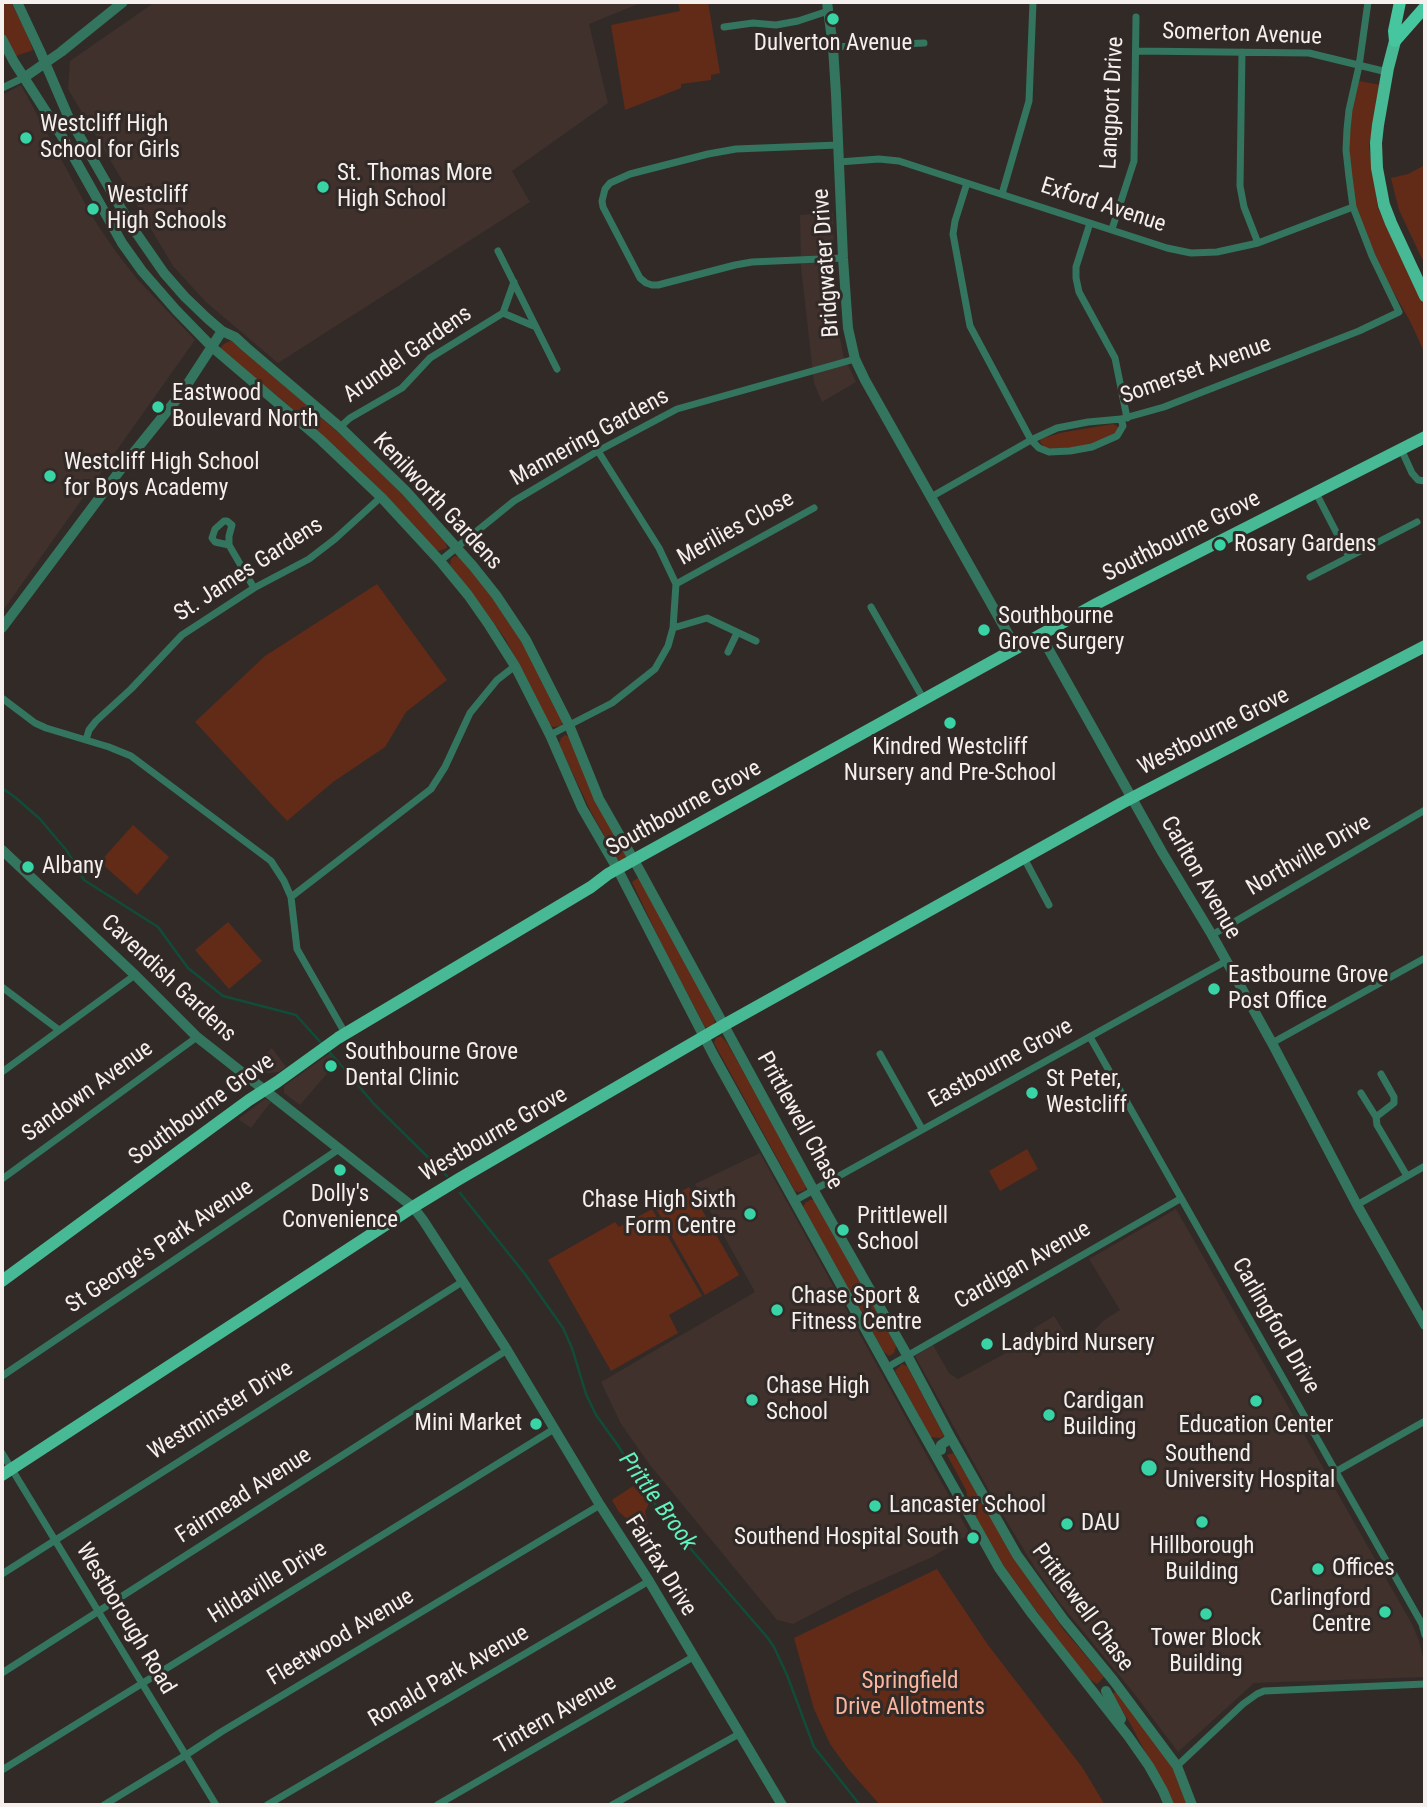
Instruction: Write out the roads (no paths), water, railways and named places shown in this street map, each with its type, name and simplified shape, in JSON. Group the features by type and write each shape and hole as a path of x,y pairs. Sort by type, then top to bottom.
{"highway":[{"path":"1395,41 1394,31 1401,2"},
{"path":"1395,41 1425,8 1423,2"}],"main road":[{"path":"1395,41 1387,72 1376,143 1379,183 1391,223 1425,296"},
{"name":"Southbourne Grove","path":"2,1281 345,1033 400,1003 633,861 1040,635 1425,437"},
{"name":"Westbourne Grove","path":"7,1472 413,1208 724,1025 1132,799 1425,646"}],"street":[{"name":"Kenilworth Gardens","path":"17,2 68,116 130,224 164,273 185,297 222,331 235,337 340,427 406,491 457,546 496,595 526,640 569,725 599,799 724,1025"},
{"path":"2,88 46,64 123,2"},
{"path":"1002,194 1028,101 1033,2"},
{"path":"1353,207 1346,150 1347,130 1368,2"},
{"path":"723,27 753,23 776,25 798,21 828,6"},
{"name":"Bridgwater Drive","path":"828,6 833,47 848,328 855,359 1016,648"},
{"name":"Langport Drive","path":"1112,229 1134,161 1136,17"},
{"name":"Kenilworth Gardens","path":"2,39 63,138 122,243 142,271 212,347 321,440 381,497 468,595 515,666 550,735 582,808 707,1036"},
{"path":"833,47 924,43"},
{"name":"Somerton Avenue","path":"1136,51 1310,53 1387,72"},
{"path":"1242,52 1240,186 1244,208 1258,243"},
{"path":"838,145 736,149 708,154 630,174 610,183 605,189 602,201 640,278 652,285 752,262 843,258"},
{"name":"Exford Avenue","path":"839,162 879,159 899,161 1167,248 1191,253 1217,252 1258,243 1353,207"},
{"path":"967,183 953,234 970,326 1031,440 1049,452 1070,452 1093,447 1117,436 1123,426 1115,358 1079,292 1076,278 1076,267 1090,223"},
{"name":"Somerset Avenue","path":"931,497 1057,428 1124,418 1164,407 1359,331 1399,312 1372,257 1353,207"},
{"path":"498,251 557,369"},
{"path":"503,313 514,282"},
{"name":"Arundel Gardens","path":"340,427 350,418 401,388 430,358 503,313 536,327"},
{"path":"2,628 127,461 181,394 222,331"},
{"name":"Mannering Gardens","path":"440,561 514,501 598,451 677,409 855,359"},
{"path":"1401,449 1412,473 1418,480 1425,481"},
{"path":"550,735 612,703 655,668 668,646 673,628 676,584 659,548 598,451"},
{"path":"1316,493 1349,557"},
{"name":"St. James Gardens","path":"86,740 96,721 131,689 182,635 254,588 309,559 381,497"},
{"name":"Merilies Close","path":"676,584 814,508"},
{"path":"1310,577 1417,522"},
{"path":"229,545 254,588"},
{"path":"871,607 924,700"},
{"path":"673,628 706,618 756,642"},
{"path":"728,653 737,633"},
{"name":"Carlton Avenue","path":"1040,635 1212,935 1357,1205 1425,1325"},
{"path":"291,897 430,789 445,767 470,713 497,680 515,666"},
{"path":"2,698 34,723 131,756 271,861 291,897 297,949 345,1033"},
{"name":"Northville Drive","path":"1212,935 1425,810"},
{"name":"Cavendish Gardens","path":"2,850 197,1037 413,1208"},
{"path":"1024,858 1049,905"},
{"path":"633,861 628,865 626,873 653,940"},
{"path":"1272,1043 1425,958"},
{"name":"Eastbourne Grove","path":"794,1201 1226,961"},
{"path":"694,968 716,1022 716,1027 707,1036"},
{"path":"2,1072 135,975"},
{"path":"2,986 59,1030"},
{"name":"Prittlewell Chase","path":"724,1025 1017,1555 1177,1766 1192,1805"},
{"name":"Prittlewell Chase","path":"707,1036 794,1201 999,1568 1128,1736 1149,1766 1168,1805"},
{"name":"Sandown Avenue","path":"2,1179 197,1037"},
{"name":"Carlingford Drive","path":"1090,1037 1422,1624 1425,1635"},
{"path":"880,1054 922,1129"},
{"path":"1376,1117 1394,1103 1394,1097 1381,1074"},
{"path":"1361,1093 1407,1176"},
{"name":"St George's Park Avenue","path":"2,1376 339,1149"},
{"path":"1357,1205 1425,1166"},
{"name":"Cardigan Avenue","path":"886,1368 1180,1199"},
{"name":"Fairfax Drive","path":"413,1208 507,1350 782,1805"},
{"name":"Westminster Drive","path":"2,1574 462,1282"},
{"name":"Fairmead Avenue","path":"2,1673 507,1350"},
{"path":"1335,1472 1425,1421"},
{"name":"Hildaville Drive","path":"2,1770 554,1429"},
{"path":"926,1438 931,1445 941,1450"},
{"path":"953,1442 941,1445 941,1450 957,1483 964,1506"},
{"name":"Westborough Road","path":"2,1453 7,1472 54,1540 216,1805"},
{"name":"Fleetwood Avenue","path":"104,1805 221,1731 600,1506"},
{"name":"Ronald Park Avenue","path":"267,1805 649,1581"},
{"name":"Tintern Avenue","path":"437,1805 693,1657"},
{"path":"1115,1683 1108,1683 1106,1691 1128,1736"},
{"path":"1177,1766 1257,1693 1425,1684"},
{"path":"1091,1687 1106,1691"},
{"path":"612,1805 739,1734"}],"waterway":[{"name":"Prittle Brook","path":"2,788 40,819 67,851 84,880 158,927 188,968 223,996 296,1015 323,1045"},
{"name":"Prittle Brook","path":"328,1050 374,1104 447,1176"},
{"name":"Prittle Brook","path":"460,1193 525,1274 563,1328 596,1415 664,1518 774,1647 814,1747 860,1805"}],"place":[{"name":"Dulverton Avenue","path":"833,19"},
{"name":"Westcliff High School for Girls","path":"26,138"},
{"name":"St. Thomas More High School","path":"323,187"},
{"name":"Westcliff High Schools","path":"93,209"},
{"name":"Eastwood Boulevard North","path":"158,407"},
{"name":"Westcliff High School for Boys Academy","path":"50,476"},
{"name":"Rosary Gardens","path":"1220,545"},
{"name":"Southbourne Grove Surgery","path":"984,630"},
{"name":"Kindred Westcliff Nursery and Pre-School","path":"950,723"},
{"name":"Albany","path":"28,867"},
{"name":"Eastbourne Grove Post Office","path":"1214,989"},
{"name":"Southbourne Grove Dental Clinic","path":"331,1066"},
{"name":"St Peter, Westcliff","path":"1032,1093"},
{"name":"Dolly's Convenience","path":"340,1170"},
{"name":"Chase High Sixth Form Centre","path":"750,1214"},
{"name":"Prittlewell School","path":"843,1230"},
{"name":"Chase Sport & Fitness Centre","path":"777,1310"},
{"name":"Ladybird Nursery","path":"987,1344"},
{"name":"Chase High School","path":"752,1400"},
{"name":"Education Center","path":"1256,1401"},
{"name":"Cardigan Building","path":"1049,1415"},
{"name":"Mini Market","path":"536,1424"},
{"name":"Southend University Hospital","path":"1149,1468"},
{"name":"Lancaster School","path":"875,1506"},
{"name":"Hillborough Building","path":"1202,1522"},
{"name":"DAU","path":"1067,1524"},
{"name":"Southend Hospital South","path":"973,1538"},
{"name":"Offices","path":"1318,1569"},
{"name":"Carlingford Centre","path":"1385,1612"},
{"name":"Tower Block Building","path":"1206,1614"}],"park label":[{"name":"Springfield Drive Allotments","path":"910,1695"}]}
